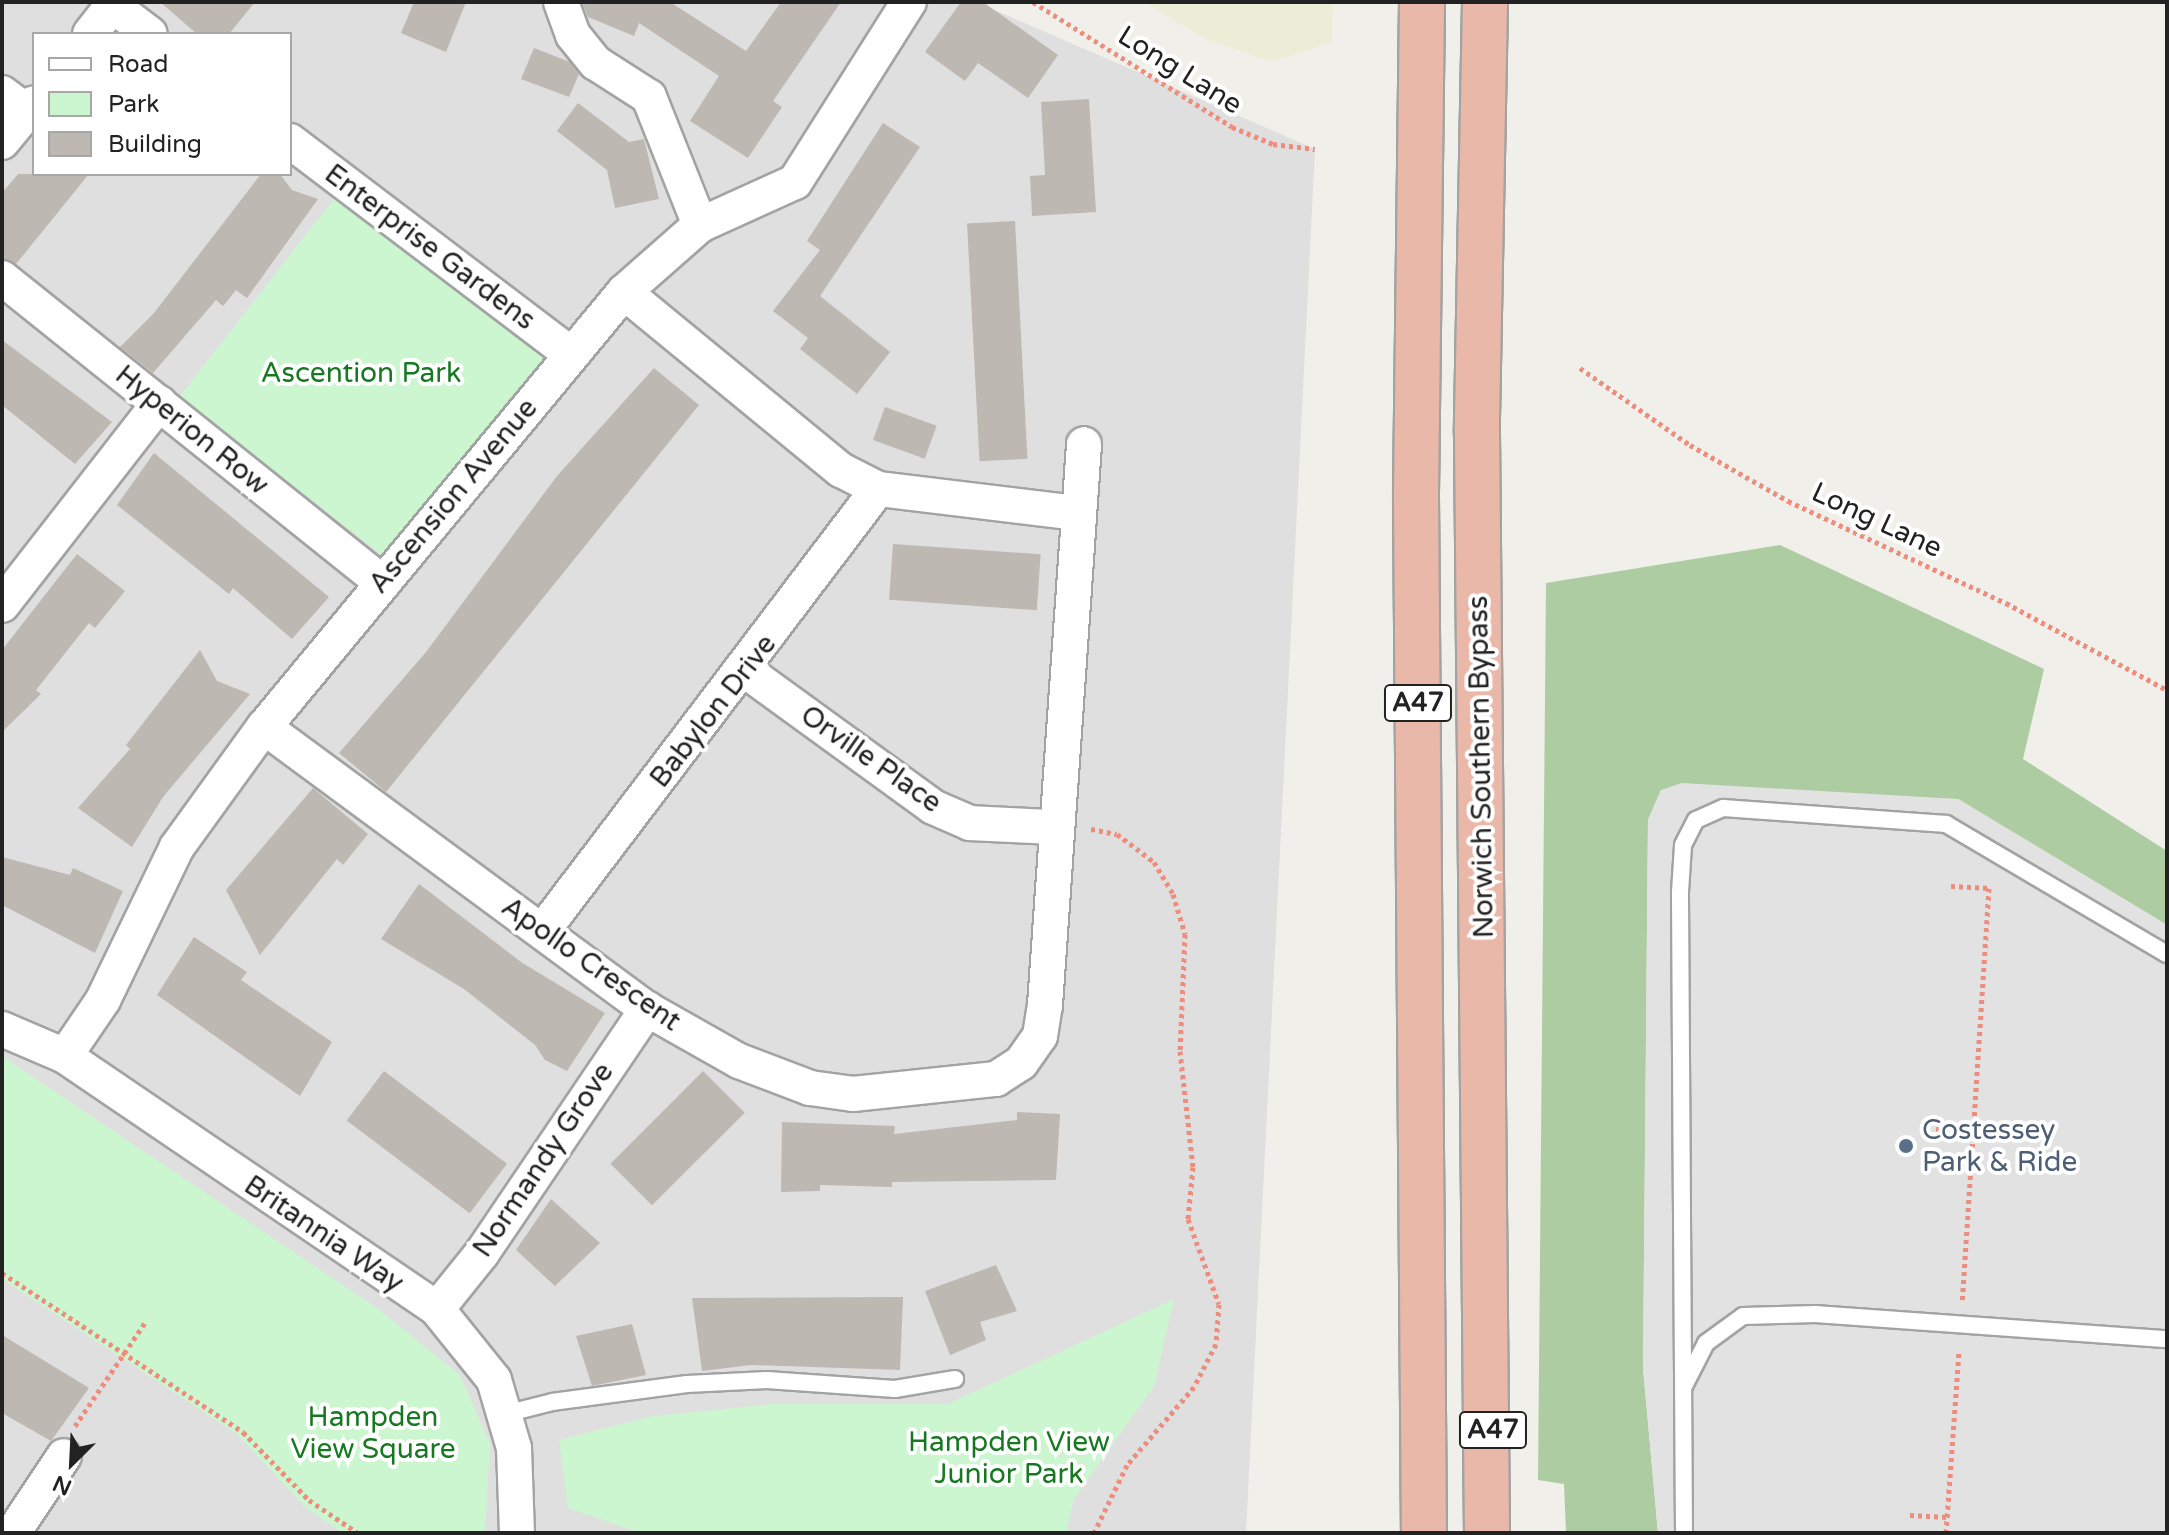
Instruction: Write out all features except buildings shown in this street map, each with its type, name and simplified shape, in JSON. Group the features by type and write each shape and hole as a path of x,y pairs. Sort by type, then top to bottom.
{"highway":[{"name":"A47","path":"1422,2 1416,513 1424,1533"},
{"name":"Norwich Southern Bypass","path":"1485,2 1477,433 1487,1533"},
{"name":"A47","path":"1486,1327 1499,1533"},
{"name":"A47","path":"1414,1533 1424,1403"}],"street":[{"path":"561,2 573,35 596,63 649,97 700,225"},
{"name":"Ascension Avenue","path":"65,1056 103,1000 184,836 264,727 624,292 700,225 795,182 909,2"},
{"path":"92,32 114,4 148,32"},
{"path":"2,142 21,102"},
{"name":"Enterprise Gardens","path":"292,143 571,354"},
{"name":"Hyperion Row","path":"2,278 381,582"},
{"path":"624,292 841,470 878,489 1076,513"},
{"path":"2,605 159,403"},
{"name":"Apollo Crescent","path":"264,727 544,929 647,1009 739,1061 810,1088 853,1094 996,1079 1021,1063 1040,1036 1076,513 1084,444"},
{"name":"Babylon Drive","path":"544,929 746,671 878,489"},
{"name":"Orville Place","path":"746,671 933,807 970,823 1053,827"},
{"name":"Normandy Grove","path":"437,1309 482,1253 647,1009"},
{"name":"Britannia Way","path":"2,1029 65,1056 437,1309 471,1346 505,1414 518,1486 517,1533"},
{"path":"13,1516 64,1456"}],"lane":[{"path":"1684,1533 1680,892 1683,845 1696,820 1723,808 1946,824 2167,954"},
{"path":"1681,1391 1706,1343 1743,1316 1961,1325 2167,1339"},
{"path":"505,1414 687,1384 767,1380 895,1389 955,1379"}],"path":[{"name":"Long Lane","path":"1033,2 1232,127 1273,144 1315,149"},
{"name":"Long Lane","path":"1580,368 1690,445 1788,501 2006,603 2167,690"},
{"path":"1053,827 1117,834 1154,862 1173,894 1185,934 1180,1051 1193,1167 1188,1219 1219,1304 1216,1344 1194,1387 1127,1465 1094,1533"},
{"path":"1946,1533 1989,888 1951,886"},
{"path":"1936,1129 1973,1132"},
{"path":"2,1273 243,1432 309,1500 358,1533"},
{"path":"64,1456 71,1433 146,1321"},
{"path":"1910,1515 1947,1517"}],"shaded area":[{"path":"2,2 976,2 1315,149 1246,1533 2,1533"},
{"name":"Costessey Park & Ride","path":"1682,783 1958,799 2167,925 2167,1533 1658,1533 1643,1368 1648,820 1661,790"}],"green space":[{"path":"1144,2 1333,2 1332,42 1271,62 1204,38"},
{"name":"Ascention Park","path":"340,191 548,354 387,559 179,397"},
{"path":"1780,545 2044,669 2023,759 2167,851 2167,925 1958,799 1661,790 1648,820 1643,1368 1658,1533 1566,1533 1564,1484 1538,1480 1546,583"},
{"name":"Hampden View Square","path":"2,1056 377,1308 460,1375 490,1444 485,1533 343,1533 305,1507 237,1434 2,1279"},
{"name":"Hampden View Junior Park","path":"1174,1299 1154,1386 1074,1499 1066,1533 641,1533 568,1508 559,1440 653,1416 773,1404 948,1404"}],"place":[{"name":"Costessey Park & Ride","path":"1906,1146"}]}
